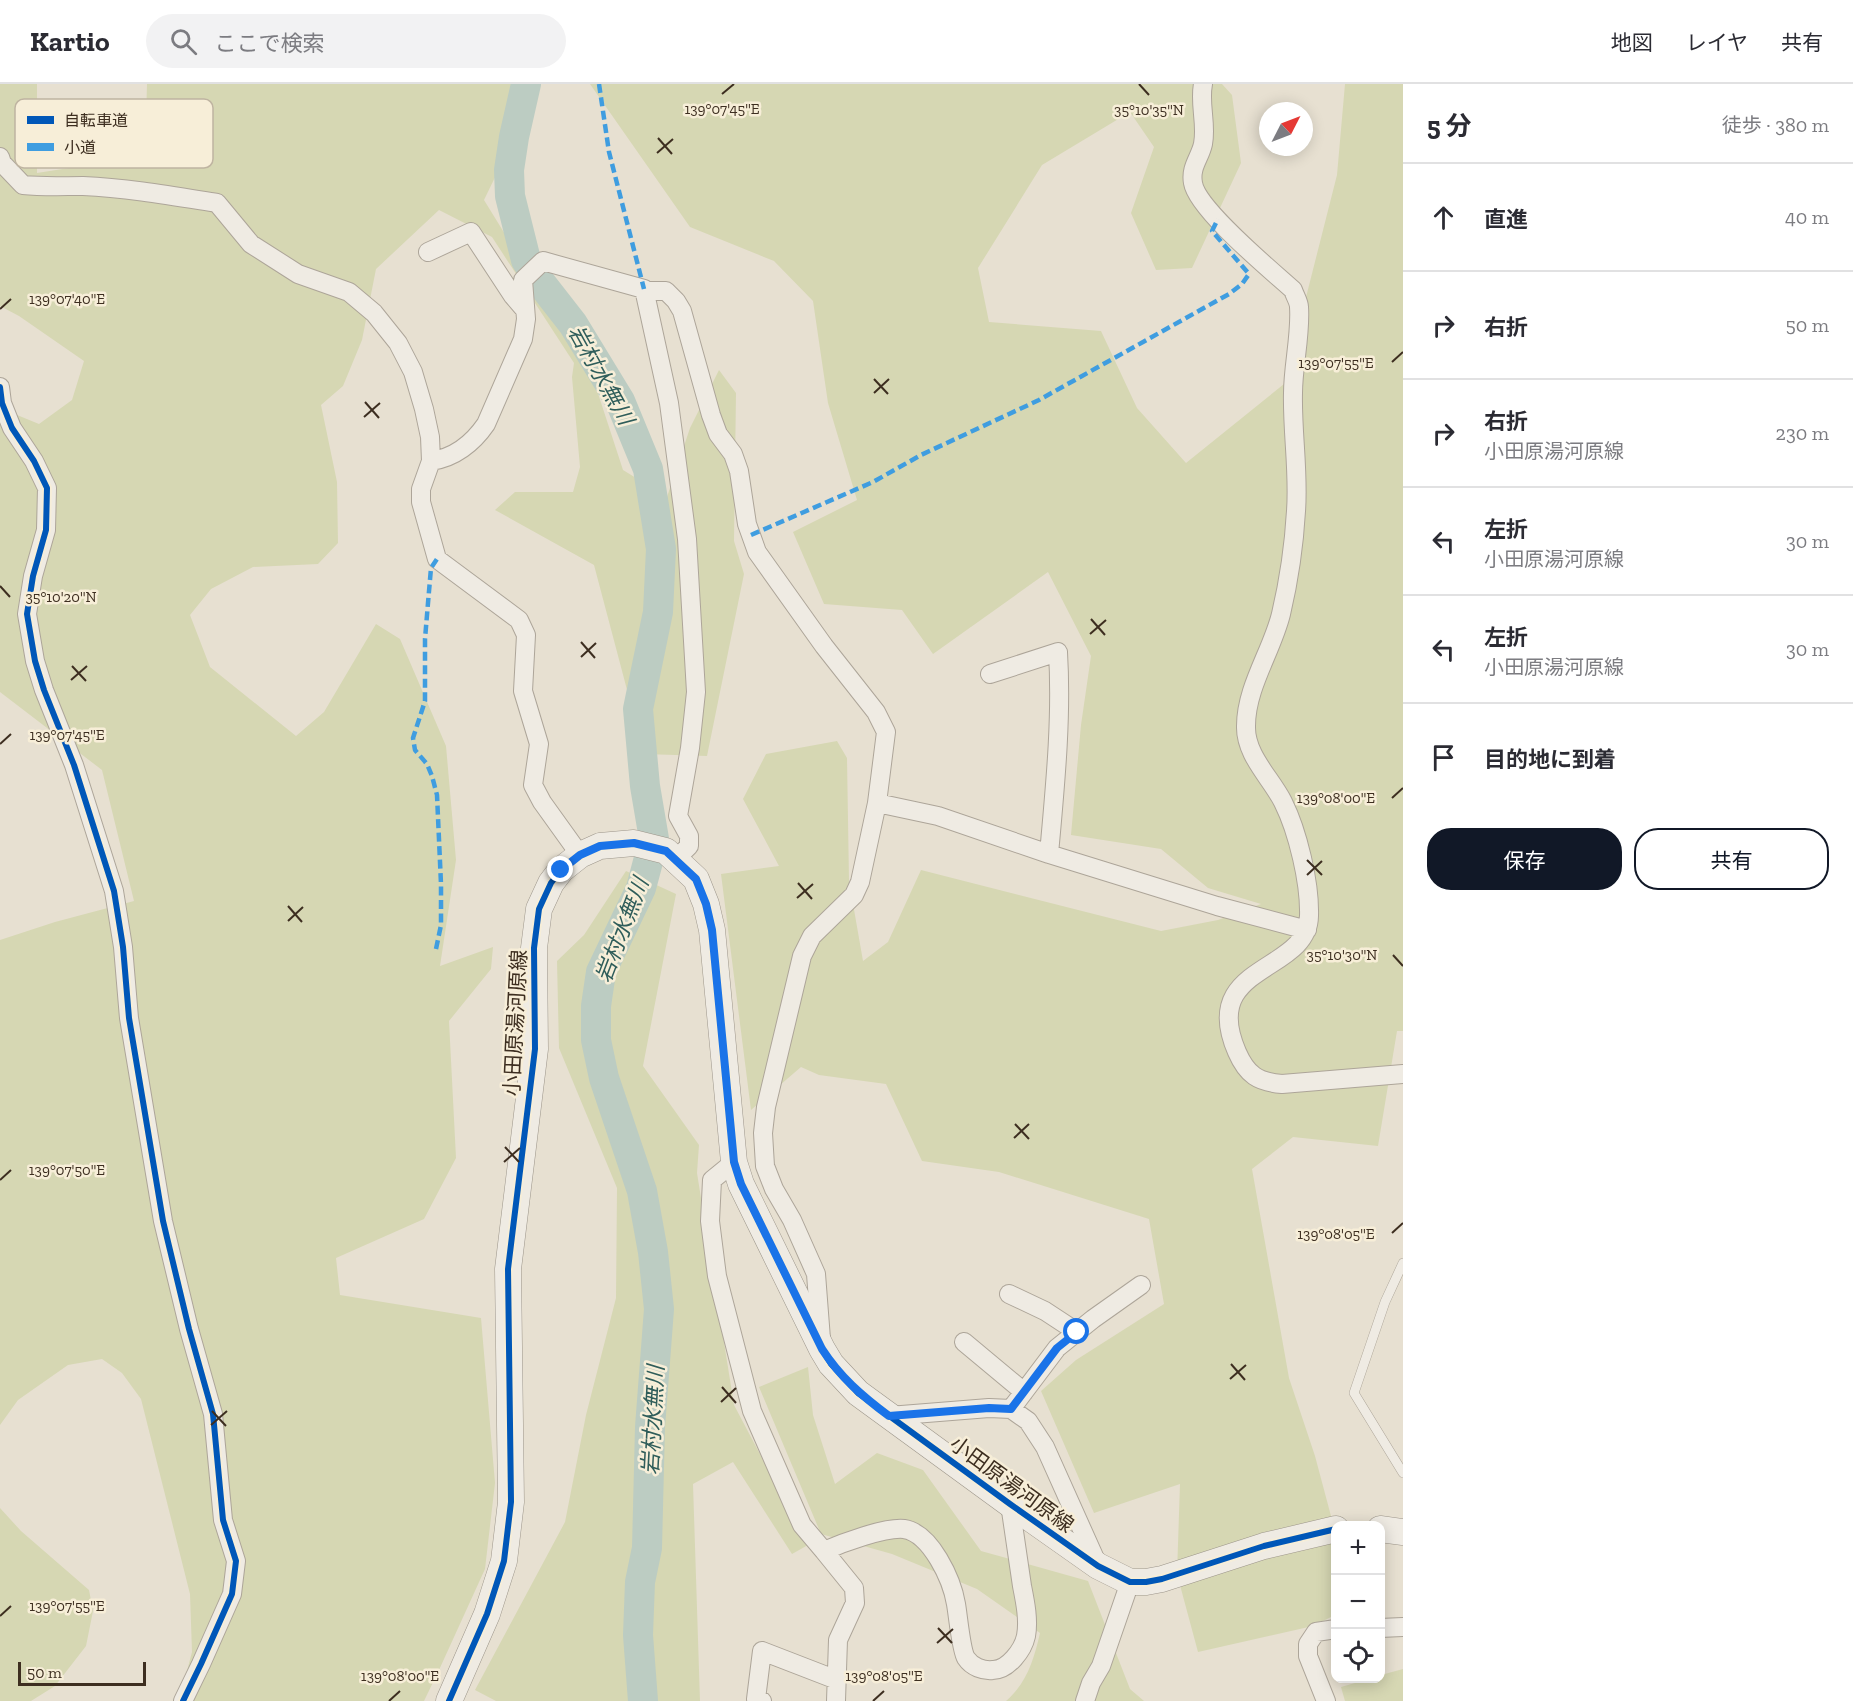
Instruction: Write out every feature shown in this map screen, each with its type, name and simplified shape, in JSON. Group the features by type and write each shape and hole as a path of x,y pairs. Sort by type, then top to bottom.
{"main road":[{"name":"小田原湯河原線","path":"449,1701 487,1614 504,1562 511,1502 508,1269 535,1048 534,948 539,909 551,883 561,870 580,855 600,846 634,843 671,855 696,879 706,904 712,930 734,1162 741,1184 831,1364 858,1394 1098,1566 1130,1582"},
{"path":"1130,1582 1161,1579 1264,1546 1331,1529"},
{"path":"1385,1530 1403,1532"}],"street":[{"path":"1203,84 1200,97 1203,144 1193,167 1193,184 1200,198 1218,219 1293,290 1299,305 1293,392 1296,510 1288,582 1278,624 1250,698 1245,727 1250,750 1282,800 1294,825 1310,918 1307,930 1297,945 1245,983 1233,996 1228,1014 1228,1033 1240,1059 1252,1076 1267,1082 1282,1084 1403,1074"},
{"path":"0,157 2,163 23,185 44,188 83,186 217,203 251,244 298,274 349,292 374,313 398,343 412,372 424,409 430,437 431,461 421,489 421,502 437,559 519,620 526,635 524,691 539,744 533,785 542,802 580,855"},
{"path":"428,252 471,232 513,296 525,310"},
{"path":"431,461 454,454 478,435 486,424 523,339 525,310 523,280 543,261 644,289 644,291 666,291 682,311 711,415 718,434 733,454 739,471 747,524 757,552 824,646 876,712 886,732 877,803 860,882 854,895 812,936 802,956 771,1083 763,1133 765,1166 816,1274 822,1349"},
{"path":"644,291 669,403 679,466 694,632 696,692 690,748 678,816 689,836 689,846 671,855"},
{"path":"0,387 2,403 12,428 34,461 47,488 46,530 33,576 27,614 35,661 74,765 114,891 123,947 129,1018 163,1221 189,1329 213,1414 223,1520 236,1561 232,1593 183,1701"},
{"path":"990,674 1058,652 1059,719 1049,854"},
{"path":"877,803 938,816 1049,854 1217,906 1307,930"},
{"path":"734,1162 712,1180 710,1221 717,1276 752,1411 802,1525 854,1588 855,1603 838,1640 836,1701"},
{"path":"1011,1409 1057,1348 1141,1285"},
{"path":"1009,1294 1045,1311 1077,1332"},
{"path":"964,1342 1024,1392"},
{"path":"889,1416 989,1408 1011,1409 1028,1421 1045,1447 1098,1566"},
{"path":"824,1551 853,1540 888,1531 904,1529 916,1534 931,1548 945,1569 954,1589 964,1656 974,1666 986,1671 1001,1670 1014,1659 1026,1637 1026,1610 1010,1504"},
{"path":"1085,1701 1091,1683 1101,1666 1130,1582"},
{"path":"1385,1628 1403,1627"},
{"path":"1326,1701 1308,1656 1308,1644 1317,1632 1331,1630"},
{"path":"762,1701 756,1699 762,1651 837,1680"}],"lane":[{"path":"1403,1263 1386,1302 1354,1394 1403,1473"}],"green space":[{"path":"0,84 37,84 37,99 15,99 15,168 37,168 37,173 69,168 213,168 213,99 147,99 147,84 540,84 484,200 592,375 623,470 667,497 690,428 719,370 736,393 734,541 744,574 707,756 644,754 594,565 495,510 515,492 573,492 580,467 572,377 574,363 492,237 439,210 376,269 362,340 343,386 321,405 337,482 338,543 318,564 253,567 211,589 190,615 210,667 296,736 324,712 376,624 400,639 446,746 456,860 440,966 493,947 491,969 449,1021 456,1158 424,1219 336,1258 340,1295 481,1318 495,1483 485,1569 424,1701 179,1701 192,1652 190,1594 141,1399 122,1373 102,1359 68,1365 18,1400 0,1425 0,940 55,922 134,901 102,770 0,692 0,408 39,424 72,400 84,361 19,316 0,306"},
{"path":"590,84 1222,84 1232,95 1241,163 1192,268 1156,270 1131,213 1154,147 1130,112 1042,165 978,268 989,322 1101,331 1137,408 1186,463 1284,384 1337,175 1345,84 1403,84 1403,1031 1397,1031 1378,1146 1293,1137 1252,1169 1289,1378 1315,1456 1332,1521 1331,1617 1313,1626 1198,1652 1177,1574 1180,1484 1094,1513 1041,1391 1076,1360 1164,1304 1149,1219 999,1172 922,1161 886,1084 819,1075 801,1067 751,1110 721,874 779,866 743,799 766,754 837,741 847,758 849,881 863,961 888,942 921,870 1161,931 1218,920 1261,904 1208,888 1161,849 1071,835 1081,725 1091,656 1048,572 933,654 902,610 824,604 793,532 857,500 828,403 813,301 774,261 690,227"},
{"path":"626,871 676,894 643,1066 699,1145 697,1173 734,1405 808,1545 792,1554 733,1462 693,1484 700,1701 496,1701 475,1690 565,1522 586,1415 616,1298 617,1188 559,1048 557,961 584,935"},
{"path":"808,1367 813,1415 835,1484 877,1453 923,1470 981,1551 1088,1581 1130,1689 1144,1701 1006,1701 1029,1670 1040,1633 977,1589 892,1554 821,1534 759,1387"},
{"path":"0,1508 21,1531 89,1590 93,1611 86,1646 55,1686 31,1701 0,1701"},
{"path":"1403,1669 1403,1701 1345,1701 1341,1687 1355,1683 1385,1683 1385,1674"}],"waterway":[{"name":"岩村水無川","path":"526,84 509,170 510,196 526,260 573,324 620,401 648,469 661,549 658,612 638,709 645,786 654,839 641,888 601,972 596,1006 596,1040 604,1078 642,1191 653,1252 659,1309 650,1427 647,1548 640,1582 638,1635 643,1701"}],"marked path":[{"path":"599,84 609,152 644,289"},
{"path":"751,535 873,482 921,455 1039,400 1229,294 1242,284 1249,274 1212,231 1218,219"},
{"path":"436,949 441,925 437,795 427,764 415,750 413,738 425,701 425,639 428,603 431,568 437,559"}],"cycle path":[{"path":"0,387 2,403 12,428 34,461 47,488 46,530 33,576 27,614 35,661 74,765 114,891 123,947 129,1018 163,1221 189,1329 213,1414 223,1520 236,1561 232,1594 183,1701"},
{"path":"449,1701 487,1614 504,1561 511,1502 508,1269 535,1049 534,948 539,909 551,883 561,870 580,855 600,846 634,843 666,851 696,879 706,904 712,930 734,1162 741,1184 822,1349 831,1364 858,1393 1098,1566 1130,1582 1162,1579 1264,1546 1331,1530"}],"route":[{"path":"561,870 589,849 634,843 666,851 696,879 706,904 712,930 734,1162 741,1184 822,1349 831,1364 858,1394 889,1416 989,1408 1011,1409 1057,1348 1077,1332"}]}
